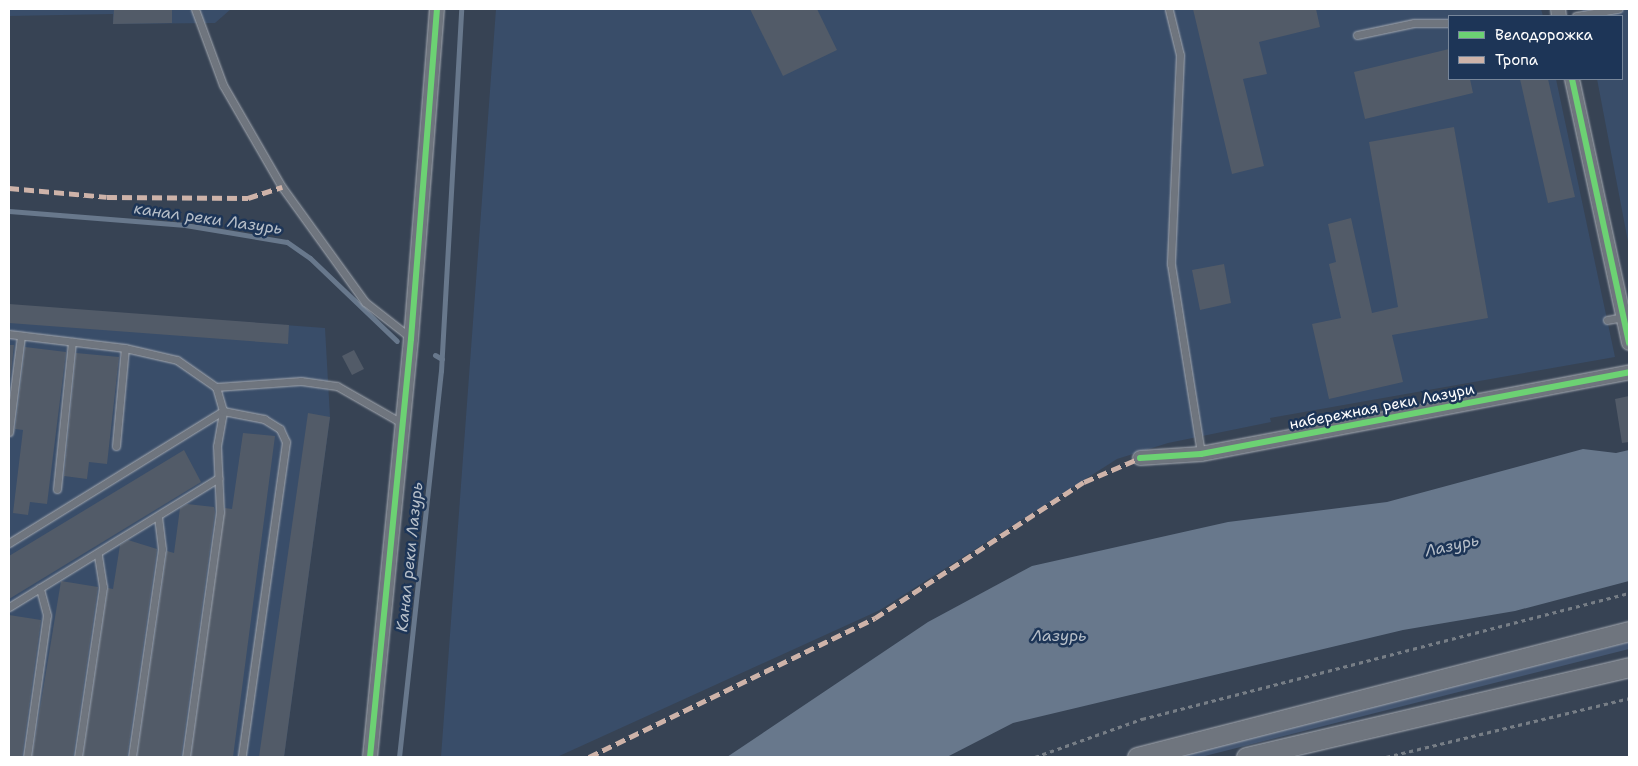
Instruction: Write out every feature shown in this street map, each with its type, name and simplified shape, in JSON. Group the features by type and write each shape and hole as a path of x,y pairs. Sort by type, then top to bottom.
{"main road":[{"path":"1137,757 1629,631"},
{"path":"1246,757 1280,754 1629,667"}],"street":[{"path":"370,757 400,422 412,339 437,9"},
{"path":"1572,80 1629,343"},
{"name":"набережная реки Лазури","path":"1140,458 1201,454 1629,372"}],"lane":[{"path":"195,9 223,85 282,187 365,302 412,339"},
{"path":"1582,15 1618,9"},
{"path":"1169,10 1180,55 1171,264 1201,454"},
{"path":"1358,35 1414,23 1448,23"},
{"path":"1607,320 1624,317"},
{"path":"9,334 125,348 177,360 216,387 301,381 337,386 400,422"},
{"path":"9,432 21,336"},
{"path":"57,489 72,342"},
{"path":"116,446 125,348"},
{"path":"186,757 220,512 218,478 223,411 216,387"},
{"path":"9,543 223,411 264,419 280,429 286,442 242,757"},
{"path":"9,607 158,518 218,478"},
{"path":"132,757 162,548 158,518"},
{"path":"78,757 103,587 98,554"},
{"path":"27,757 47,615 40,588"}],"path":[{"path":"1035,757 1142,719 1629,593"},
{"path":"1386,757 1629,698"}],"shaded area":[{"path":"9,9 231,9 215,23 113,24 113,14 9,16"},
{"path":"496,9 1541,9 1543,15 1448,15 1448,80 1556,80 1615,357 1270,418 1271,422 1168,443 1117,459 880,610 557,757 441,757"},
{"path":"1582,9 1629,9 1629,247 1597,80 1623,80 1623,15 1584,15"},
{"path":"9,305 325,328 330,417 284,757 9,757"},
{"path":"1629,642 1629,649 1201,757 1175,757"}],"water":[{"name":"Лазурь","path":"1583,449 1616,453 1629,450 1629,581 1515,611 1403,630 1013,723 947,757 727,757 928,622 1032,566 1228,522 1387,502"}],"building":[{"path":"114,9 172,9 172,23 113,24"},
{"path":"750,9 817,9 837,50 783,76"},
{"path":"1193,9 1316,9 1320,27 1259,42 1267,74 1243,79 1264,166 1232,174"},
{"path":"1448,49 1448,80 1470,80 1473,93 1365,119 1354,72"},
{"path":"1520,80 1548,80 1575,197 1548,203"},
{"path":"1454,127 1488,318 1392,335 1403,382 1329,399 1312,324 1341,318 1329,264 1336,262 1328,224 1351,218 1372,313 1398,307 1369,142"},
{"path":"1224,264 1231,303 1200,310 1192,270"},
{"path":"9,304 289,325 288,344 9,323"},
{"path":"9,345 14,345 9,391"},
{"path":"25,347 66,352 47,504 30,502 28,515 13,513 23,430 15,429"},
{"path":"354,350 364,369 352,375 342,356"},
{"path":"76,353 119,357 107,464 89,462 87,479 64,476"},
{"path":"1629,396 1629,442 1622,443 1615,399"},
{"path":"308,413 330,417 284,757 259,757"},
{"path":"243,433 275,436 233,757 191,757 225,508 232,509"},
{"path":"184,450 201,482 9,599 9,556"},
{"path":"187,504 214,507 215,512 181,757 137,757 167,551 174,553 180,508"},
{"path":"128,540 157,549 127,757 83,757 108,588 113,589 120,545"},
{"path":"61,581 98,587 73,757 32,757"},
{"path":"9,615 41,620 22,757 9,757"}],"waterway":[{"name":"Канал реки Лазурь","path":"399,757 441,371 461,9"},
{"name":"канал реки Лазурь","path":"9,211 185,225 287,242 310,258 397,341"},
{"path":"435,355 442,359"}],"marked path":[{"path":"9,188 107,197 248,198 282,187"},
{"path":"589,757 875,618 1084,482 1140,458"}],"cycle path":[{"path":"370,757 411,339 437,9"},
{"path":"1572,80 1629,343"},
{"path":"1140,458 1201,454 1629,372"}]}
